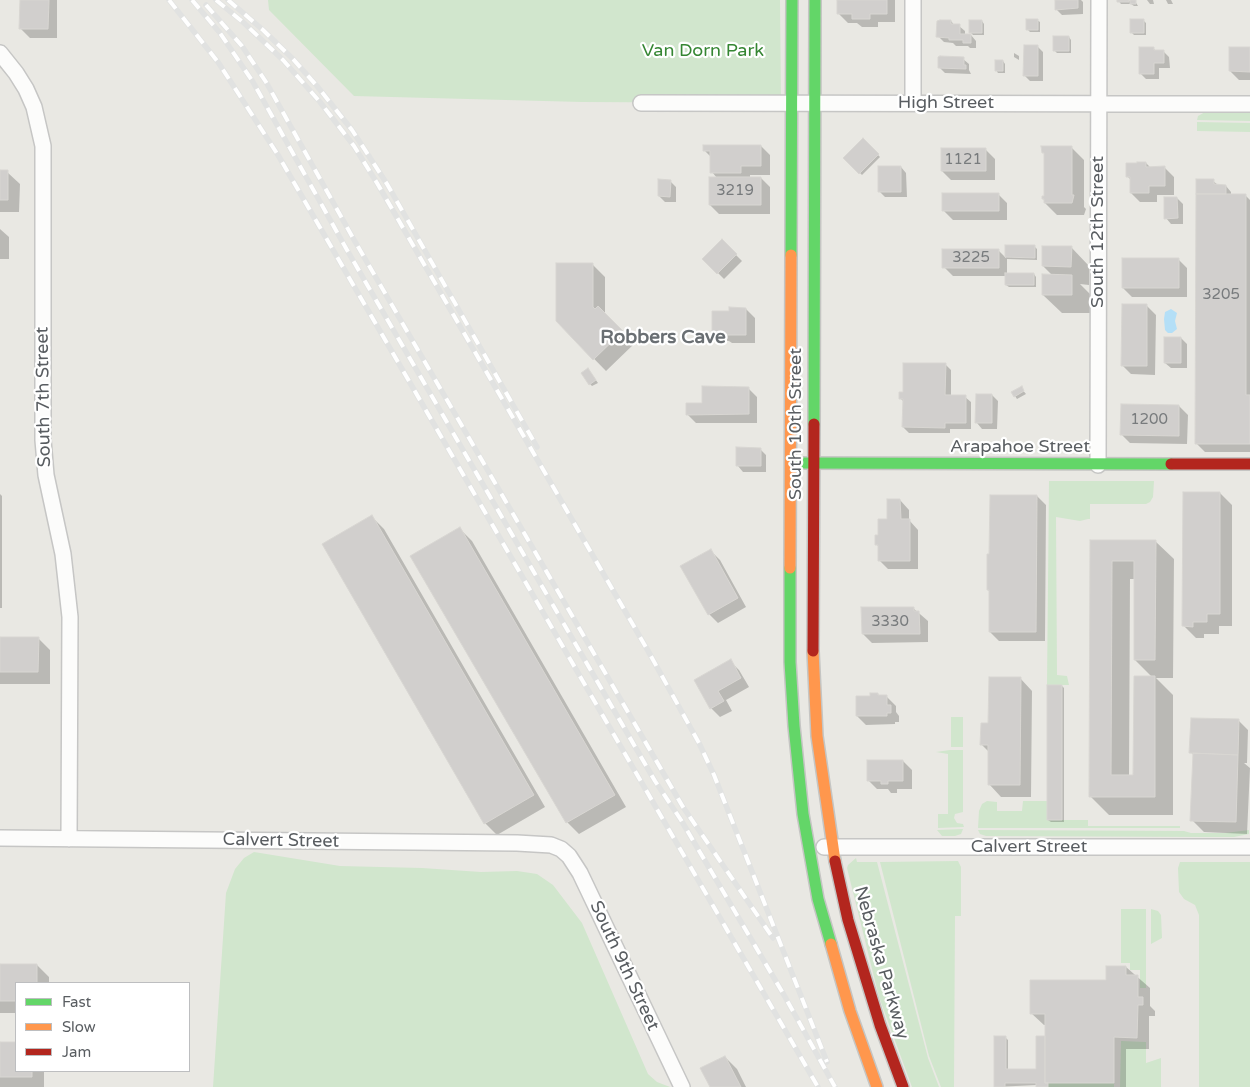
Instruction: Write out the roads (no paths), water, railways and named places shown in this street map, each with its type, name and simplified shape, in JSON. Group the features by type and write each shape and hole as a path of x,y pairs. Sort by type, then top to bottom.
{"main road":[{"name":"South 10th Street","path":"792,0 790,662 798,771 808,846"},
{"name":"South 10th Street","path":"815,0 813,652 815,706 821,773 832,846"},
{"name":"Arapahoe Street","path":"790,463 1250,464"},
{"path":"808,846 818,899 837,970 877,1087"},
{"name":"Nebraska Parkway","path":"832,846 848,920 859,959 903,1087"}],"street":[{"path":"913,0 913,103"},
{"name":"South 12th Street","path":"1098,465 1099,0"},
{"name":"South 7th Street","path":"0,53 26,89 34,107 43,146 43,440 47,483 63,554 70,617 69,839"},
{"name":"High Street","path":"641,102 1250,104"},
{"name":"Calvert Street","path":"0,838 538,844 551,845 561,849"},
{"name":"Calvert Street","path":"808,846 1250,846"},
{"name":"South 9th Street","path":"561,849 569,856 580,873 682,1087"}],"water":[{"path":"1171,309 1177,313 1175,321 1177,329 1172,333 1168,333 1165,330 1164,319 1165,312"}],"railway":[{"path":"169,0 218,62 278,155 818,1087"},
{"path":"192,0 220,33 253,82 347,250 655,781 681,820 784,995 835,1087"},
{"path":"216,0 244,23 283,60 320,102 354,146 647,649 699,743 714,775 827,1062"},
{"path":"228,0 293,59 352,130 387,184 537,447"},
{"path":"206,5 242,46 266,82 353,238 683,807 773,938"}],"district":[{"name":"Robbers Cave","path":"663,338"}],"park label":[{"name":"Van Dorn Park","path":"703,51"}]}
